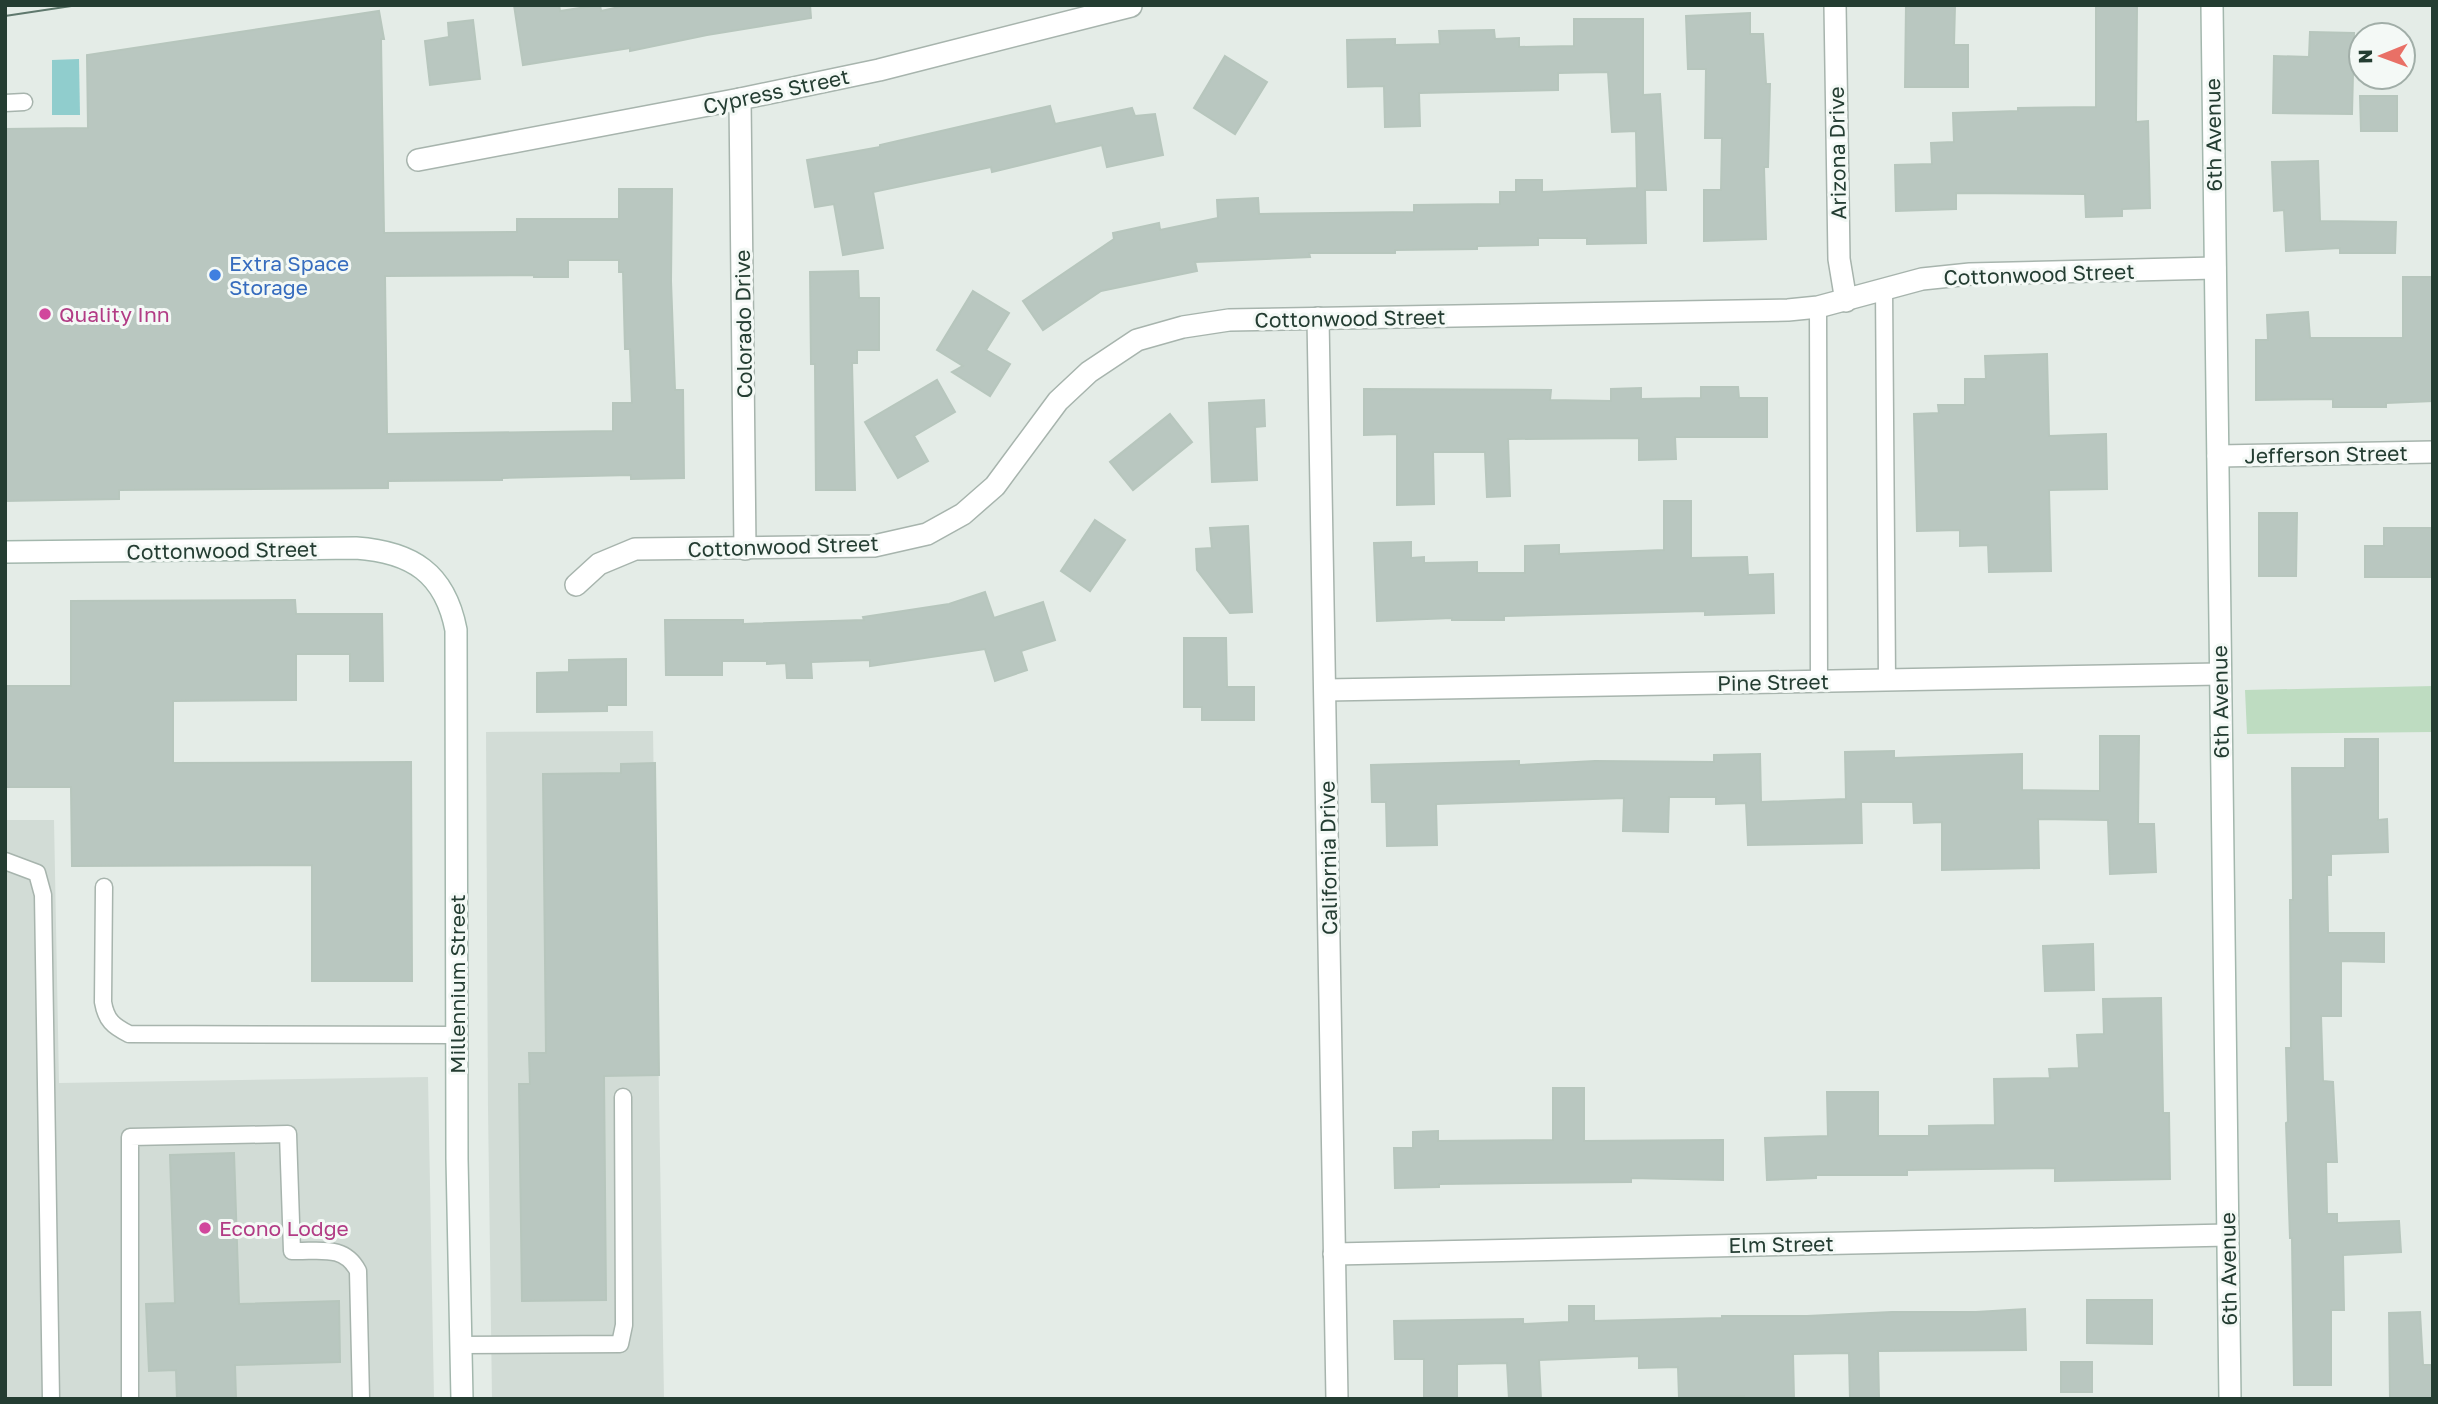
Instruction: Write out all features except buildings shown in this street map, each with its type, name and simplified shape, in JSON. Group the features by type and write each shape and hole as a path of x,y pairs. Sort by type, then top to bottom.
{"street":[{"name":"Arizona Drive","path":"1835,5 1839,259 1846,301"},
{"name":"6th Avenue","path":"2212,5 2230,1399"},
{"name":"Cypress Street","path":"418,160 879,70 1131,6"},
{"name":"Colorado Drive","path":"740,99 745,549"},
{"name":"Cottonwood Street","path":"576,585 598,564 635,550 874,546 927,534 964,514 995,486 1058,401 1089,372 1137,340 1183,327 1229,320 1788,310 1846,301 1922,279 1970,274 2215,268"},
{"name":"California Drive","path":"1318,318 1337,1399"},
{"name":"Jefferson Street","path":"2218,456 2433,452"},
{"name":"Cottonwood Street","path":"5,552 356,548 382,550 404,558 431,576"},
{"name":"Millennium Street","path":"431,576 444,591 456,630 457,1159 462,1399"},
{"name":"Pine Street","path":"1326,690 2220,674"},
{"name":"Elm Street","path":"1334,1254 2228,1235"}],"lane":[{"path":"5,103 24,102"},
{"path":"1884,288 1887,680"},
{"path":"1818,307 1819,681"},
{"path":"5,860 37,873 43,895 51,1399"},
{"path":"104,887 105,1016 114,1026 129,1034 457,1035"},
{"path":"461,1345 620,1344 624,1325 623,1097"},
{"path":"131,1399 130,1136 288,1134 292,1251 341,1252 352,1259 358,1271 361,1399"}],"shaded area":[{"path":"653,731 664,1398 492,1399 486,732"},
{"path":"5,820 54,820 59,1083 428,1077 434,1399 5,1399"}],"green space":[{"path":"2433,686 2433,732 2247,734 2245,690"}],"water":[{"path":"79,59 80,115 52,115 52,60"}],"tram line":[{"path":"5,16 78,5"}],"place":[{"name":"Extra Space Storage","path":"215,275"},
{"name":"Quality Inn","path":"45,314"},
{"name":"Econo Lodge","path":"205,1228"}]}
